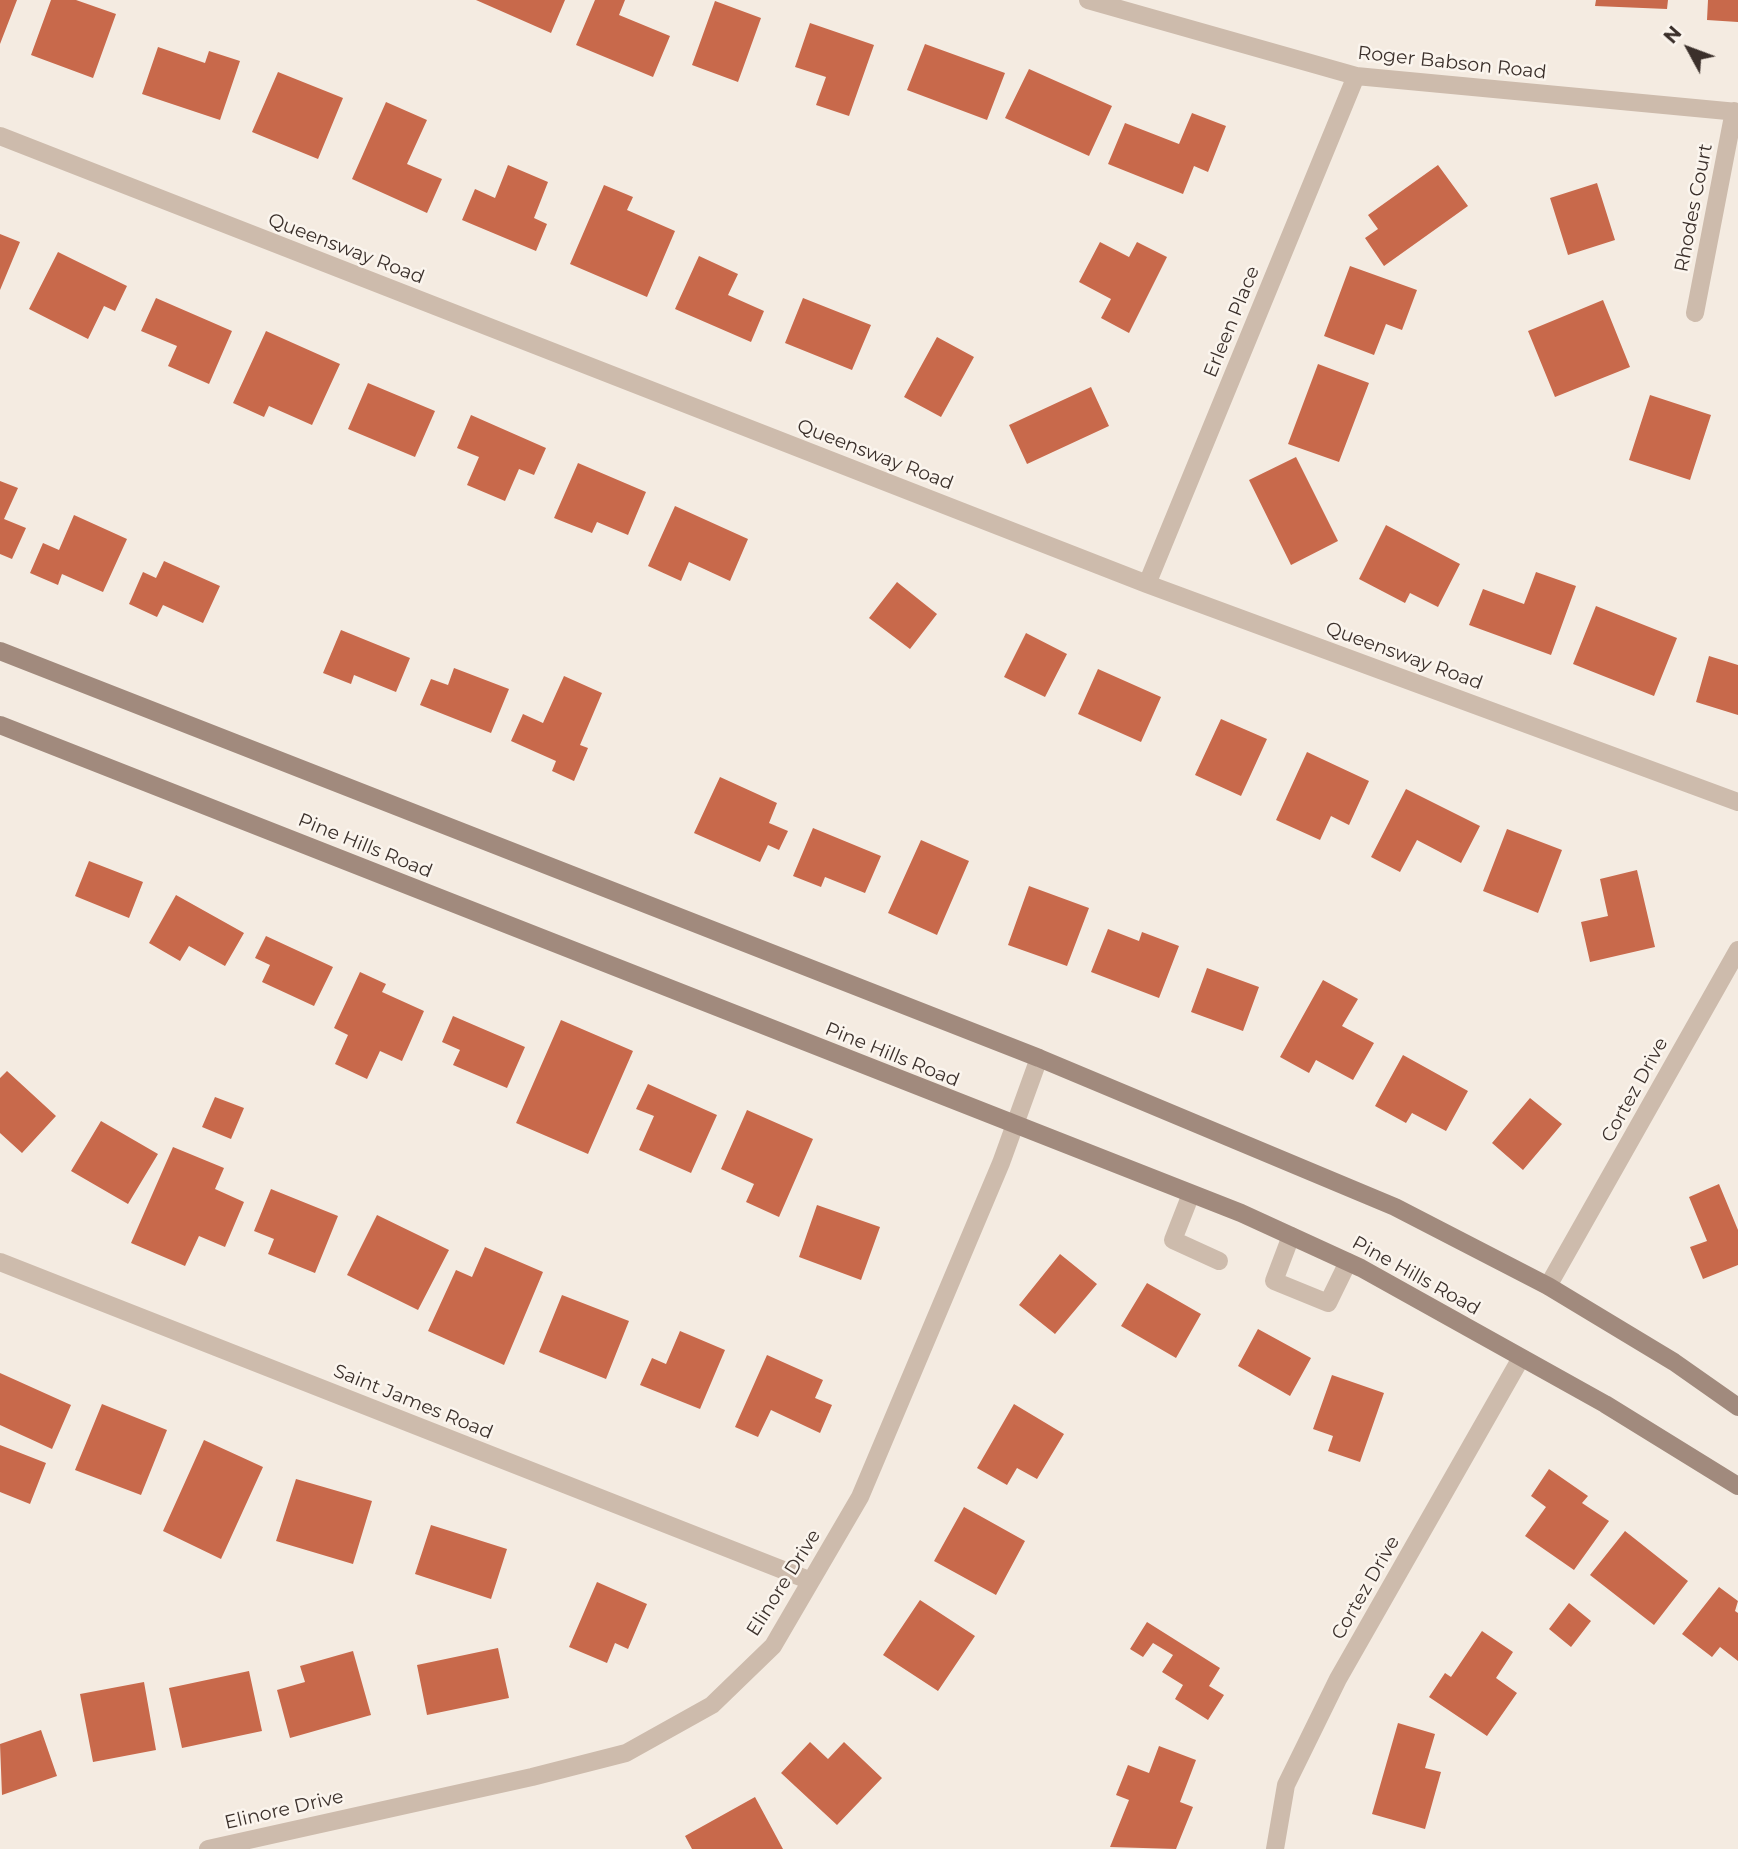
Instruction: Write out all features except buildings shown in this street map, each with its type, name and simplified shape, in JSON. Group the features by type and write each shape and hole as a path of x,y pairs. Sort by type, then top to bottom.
{"main road":[{"path":"0,651 1039,1058 1395,1206 1548,1286 1674,1362 1738,1407"},
{"name":"Pine Hills Road","path":"0,725 1191,1194 1291,1236 1348,1262 1605,1404 1738,1486"}],"street":[{"name":"Roger Babson Road","path":"1088,0 1356,76 1736,111"},
{"name":"Erleen Place","path":"1147,584 1356,76"},
{"name":"Rhodes Court","path":"1695,313 1736,111"},
{"name":"Queensway Road","path":"0,136 1147,584 1738,802"},
{"name":"Cortez Drive","path":"1548,1286 1738,950"},
{"name":"Elinore Drive","path":"208,1849 531,1777 626,1753 712,1705 773,1646 860,1497 1014,1126 1039,1058"},
{"path":"1191,1194 1173,1240 1219,1261"},
{"path":"1291,1236 1274,1281 1328,1303 1348,1262"},
{"name":"Saint James Road","path":"0,1262 811,1581"},
{"name":"Cortez Drive","path":"1275,1849 1286,1785 1338,1679 1521,1358"}]}
